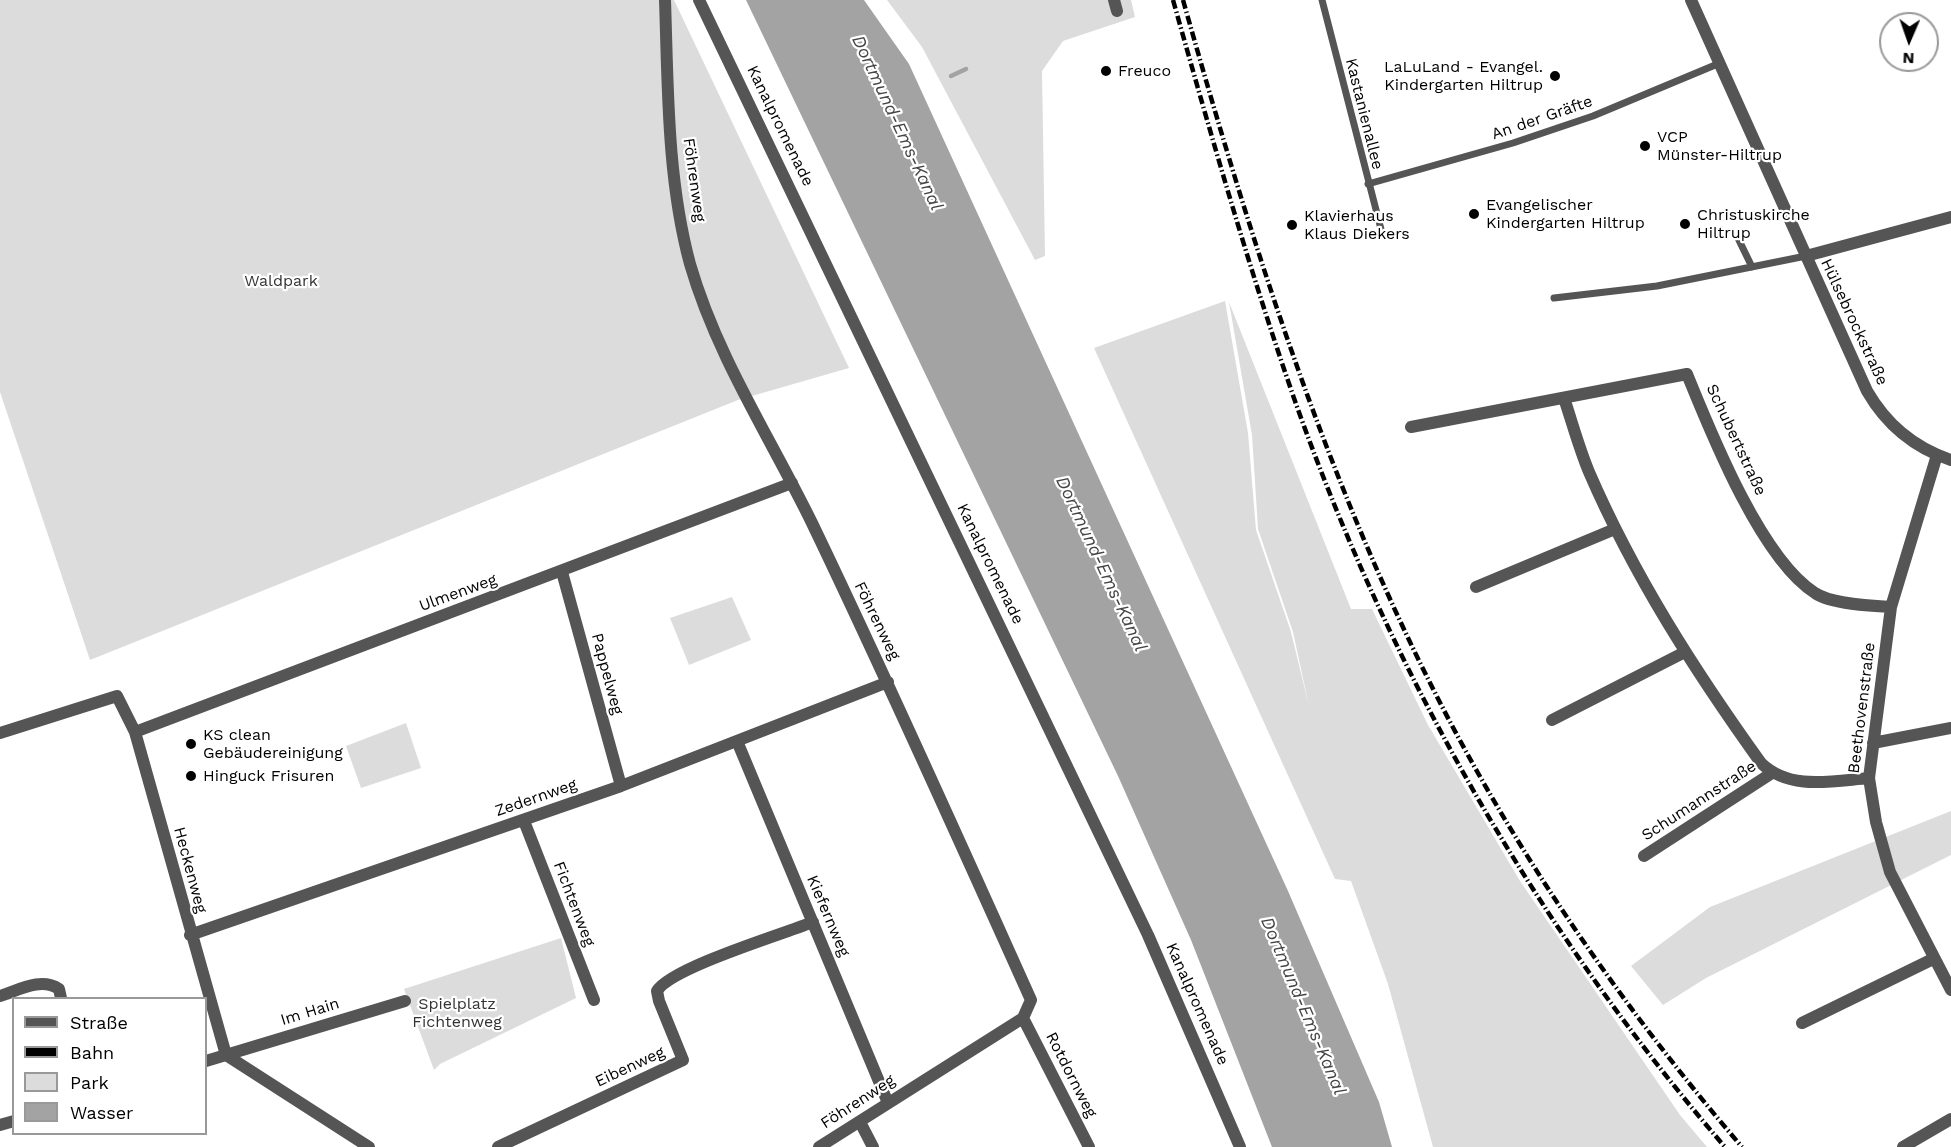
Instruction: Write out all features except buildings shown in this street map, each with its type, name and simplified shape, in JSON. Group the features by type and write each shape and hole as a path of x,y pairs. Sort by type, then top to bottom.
{"street":[{"name":"Föhrenweg","path":"665,0 670,129 690,262 723,351 792,483 888,682 1031,1000 1023,1018 819,1147"},
{"name":"Kanalpromenade","path":"699,0 1128,893 1240,1147"},
{"name":"Hülsebrockstraße","path":"1691,0 1856,372 1875,405 1905,436 1937,455 1951,460"},
{"path":"1806,256 1951,217"},
{"name":"Schubertstraße","path":"1411,427 1687,374 1733,479 1775,553 1790,574 1816,595 1891,607"},
{"name":"Schumannstraße","path":"1564,398 1588,469 1615,529 1650,595 1685,652 1757,757 1772,774 1784,779 1810,782 1869,778"},
{"name":"Beethovenstraße","path":"1937,455 1891,607 1869,778 1876,822 1890,872 1951,990"},
{"name":"Ulmenweg","path":"135,732 792,483"},
{"path":"1476,587 1615,529"},
{"name":"Pappelweg","path":"562,572 621,786"},
{"path":"1552,720 1685,652"},
{"name":"Zedernweg","path":"190,935 621,786 888,682"},
{"name":"Heckenweg","path":"0,733 117,696 135,732 190,935 226,1055"},
{"path":"1873,743 1951,728"},
{"name":"Kiefernweg","path":"737,741 888,1103"},
{"name":"Schumannstraße","path":"1644,856 1772,774"},
{"name":"Fichtenweg","path":"524,821 594,1000"},
{"name":"Eibenweg","path":"498,1147 683,1060 660,1001 657,991 660,985 682,971 813,922"},
{"path":"1802,1023 1934,959"},
{"path":"0,996 39,984 51,983 59,989 61,997"},
{"name":"Im Hain","path":"207,1061 405,1001"},
{"name":"Rotdornweg","path":"1023,1018 1089,1147"},
{"path":"226,1055 367,1147"},
{"path":"1903,1147 1951,1119"},
{"path":"860,1122 873,1147"}],"lane":[{"name":"Kastanienallee","path":"1322,0 1382,233"},
{"name":"An der Gräfte","path":"1368,184 1513,144 1593,116 1720,63"},
{"path":"1736,234 1752,267"},
{"path":"1554,298 1657,286 1806,256"}],"green space":[{"name":"Waldpark","path":"0,0 674,0 849,368 738,400 90,660 0,392"},
{"path":"887,0 1131,0 1135,17 1063,41 1042,71 1045,256 1035,260 922,47"},
{"path":"1225,301 1248,433 1256,530 1291,632 1309,706 1293,632 1258,529 1252,435 1229,302 1351,609 1372,609 1428,725 1520,881 1680,1115 1707,1147 1433,1147 1388,984 1351,881 1335,879 1094,348"},
{"path":"732,597 751,640 689,665 670,618"},
{"path":"406,723 421,768 361,788 346,746"},
{"path":"1951,811 1951,855 1706,978 1663,1005 1631,966 1710,907"},
{"name":"Spielplatz Fichtenweg","path":"561,938 576,998 440,1064 434,1070 404,989"}],"water":[{"name":"Dortmund-Ems-Kanal","path":"746,0 864,0 909,64 1288,891 1379,1102 1392,1147 1272,1147 1191,940 1118,776"}],"waterway":[{"path":"951,76 966,69"}],"railway":[{"path":"1173,0 1231,202 1278,351 1333,502 1376,602 1424,699 1476,794 1532,887 1592,977 1656,1064 1725,1147"},
{"path":"1183,0 1243,205 1312,407 1350,507 1393,605 1439,700 1490,794 1577,932 1640,1020 1742,1147"}],"place":[{"name":"Freuco","path":"1106,71"},
{"name":"LaLuLand - Evangel. Kindergarten Hiltrup","path":"1555,76"},
{"name":"VCP Münster-Hiltrup","path":"1645,146"},
{"name":"Evangelischer Kindergarten Hiltrup","path":"1474,214"},
{"name":"Christuskirche Hiltrup","path":"1685,224"},
{"name":"Klavierhaus Klaus Diekers","path":"1292,225"},
{"name":"KS clean Gebäudereinigung","path":"191,744"},
{"name":"Hinguck Frisuren","path":"191,776"}]}
